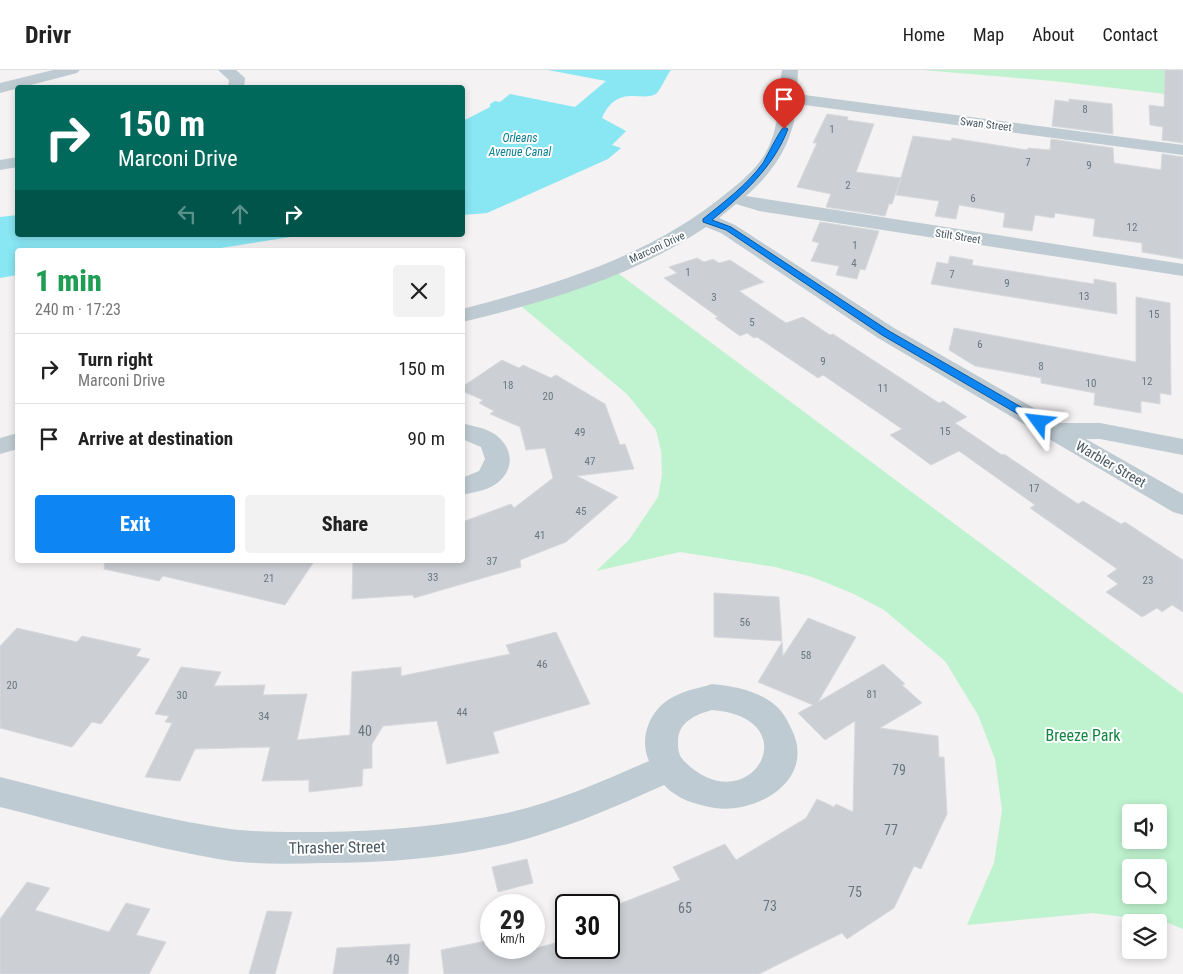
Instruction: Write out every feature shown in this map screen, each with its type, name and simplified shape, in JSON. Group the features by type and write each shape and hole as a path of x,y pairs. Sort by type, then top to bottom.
{"street":[{"path":"0,88 72,70"},
{"path":"226,70 237,78 236,85"},
{"name":"Marconi Drive","path":"465,315 516,302 611,268 686,234 706,220 753,180 777,148 784,129 789,98 790,70"},
{"name":"Swan Street","path":"789,98 1183,150"},
{"path":"0,165 15,162"},
{"name":"Stilt Street","path":"734,198 759,205 1183,270"},
{"name":"Warbler Street","path":"706,220 728,228 886,333 1183,506"},
{"path":"1056,431 1100,431 1183,447"},
{"path":"465,432 484,436 498,450 499,459 496,467 489,475 479,482 465,486"},
{"path":"0,446 15,442"},
{"name":"Thrasher Street","path":"0,792 219,844 278,848 377,848 508,828 593,801 668,768"}],"green space":[{"path":"922,70 1183,70 1183,96 1053,81"},
{"name":"Breeze Park","path":"611,268 1183,694 1183,929 1167,923 1167,914 1122,914 1122,917 1093,913 967,925 994,863 1002,810 995,759 978,715 945,661 884,610 854,594 812,577 775,567 680,552 596,571 629,540 658,497 662,475 661,451 656,430 627,394 516,302"}],"water":[{"name":"Orleans Avenue Canal","path":"548,70 671,70 657,93 652,96 623,97 608,107 602,118 626,131 612,145 621,148 608,159 487,213 465,215 465,120 490,107 490,104 495,101 500,102 510,94 575,107 606,81"},
{"path":"15,215 15,237 290,237 221,248 15,248 15,275 0,278 0,217"}],"building":[{"path":"1165,70 1183,70 1183,143 1162,140 1163,127 1150,125 1149,105 1164,107"},
{"path":"1069,99 1112,104 1113,134 1052,126 1055,100 1069,102"},
{"path":"827,114 848,117 847,120 874,124 856,172 901,178 892,204 889,204 885,216 826,207 831,194 797,187 817,143 813,143"},
{"path":"913,136 951,141 952,138 1027,150 1028,148 1050,150 1051,139 1113,148 1114,163 1161,170 1162,154 1183,157 1183,259 1142,252 1142,243 1093,236 1095,219 1055,213 1054,218 1035,215 1032,231 1003,227 1005,213 959,205 956,219 935,216 939,201 896,195"},
{"path":"820,222 879,231 865,270 860,269 857,279 836,275 839,266 811,261 819,243 812,241"},
{"path":"950,256 973,260 972,265 1094,284 1094,279 1116,283 1117,314 931,284 937,262 948,264"},
{"path":"697,258 704,262 713,259 719,263 730,260 764,282 739,291 786,323 803,317 830,335 833,334 939,403 943,401 967,417 955,423 1002,455 1004,454 1078,504 1083,501 1121,524 1125,522 1183,560 1183,612 1172,605 1162,612 1157,608 1142,617 1106,592 1118,584 1107,576 1117,569 1030,508 1035,505 959,451 931,465 890,435 902,429 823,375 818,378 757,337 754,338 747,333 740,336 715,318 718,317 664,278 677,273 669,267"},
{"path":"1136,297 1170,303 1171,395 1160,393 1160,404 1141,401 1141,413 1094,405 1095,393 1041,383 1041,378 975,366 949,350 954,328 1136,362"},
{"path":"502,360 519,368 523,365 551,378 556,375 605,404 620,445 625,444 634,469 577,476 618,497 566,542 520,560 521,567 414,598 413,595 352,599 353,563 465,563 465,521 511,504 514,508 553,478 545,448 526,450 520,427 490,414 494,411 479,403 483,400 465,392 465,385"},
{"path":"105,563 313,563 285,605 163,576 159,581 104,569"},
{"path":"714,593 779,597 782,641 714,637"},
{"path":"808,618 856,637 818,702 883,664 922,703 880,728 938,736 939,757 944,757 947,814 921,869 914,866 894,908 847,939 842,933 759,974 444,974 441,950 480,942 480,959 545,959 545,946 555,943 555,959 620,959 620,904 680,880 673,867 725,844 736,860 806,818 817,799 834,807 836,804 853,812 855,721 825,740 798,713 813,705 758,682 782,642 783,656"},
{"path":"17,628 77,642 82,636 141,649 136,656 150,659 101,724 92,722 72,747 0,728 0,646"},
{"path":"556,632 590,704 493,732 499,753 447,764 437,721 383,726 372,744 372,768 363,769 362,786 309,792 309,780 262,781 270,747 195,749 180,781 145,777 172,723 165,722 169,716 155,714 181,667 221,672 214,686 265,685 263,695 307,694 297,740 350,735 352,672 401,667 401,676 510,654 506,645"},
{"path":"527,859 533,883 498,892 492,867"},
{"path":"27,882 50,888 35,910 109,932 126,903 150,909 136,935 166,942 149,974 0,974 0,919"},
{"path":"267,911 292,912 275,974 249,974"},
{"path":"410,944 408,974 333,974 337,948"}],"route":[{"path":"784,129 777,148 760,172 724,207 706,220 728,228 886,333 1039,422"}]}
